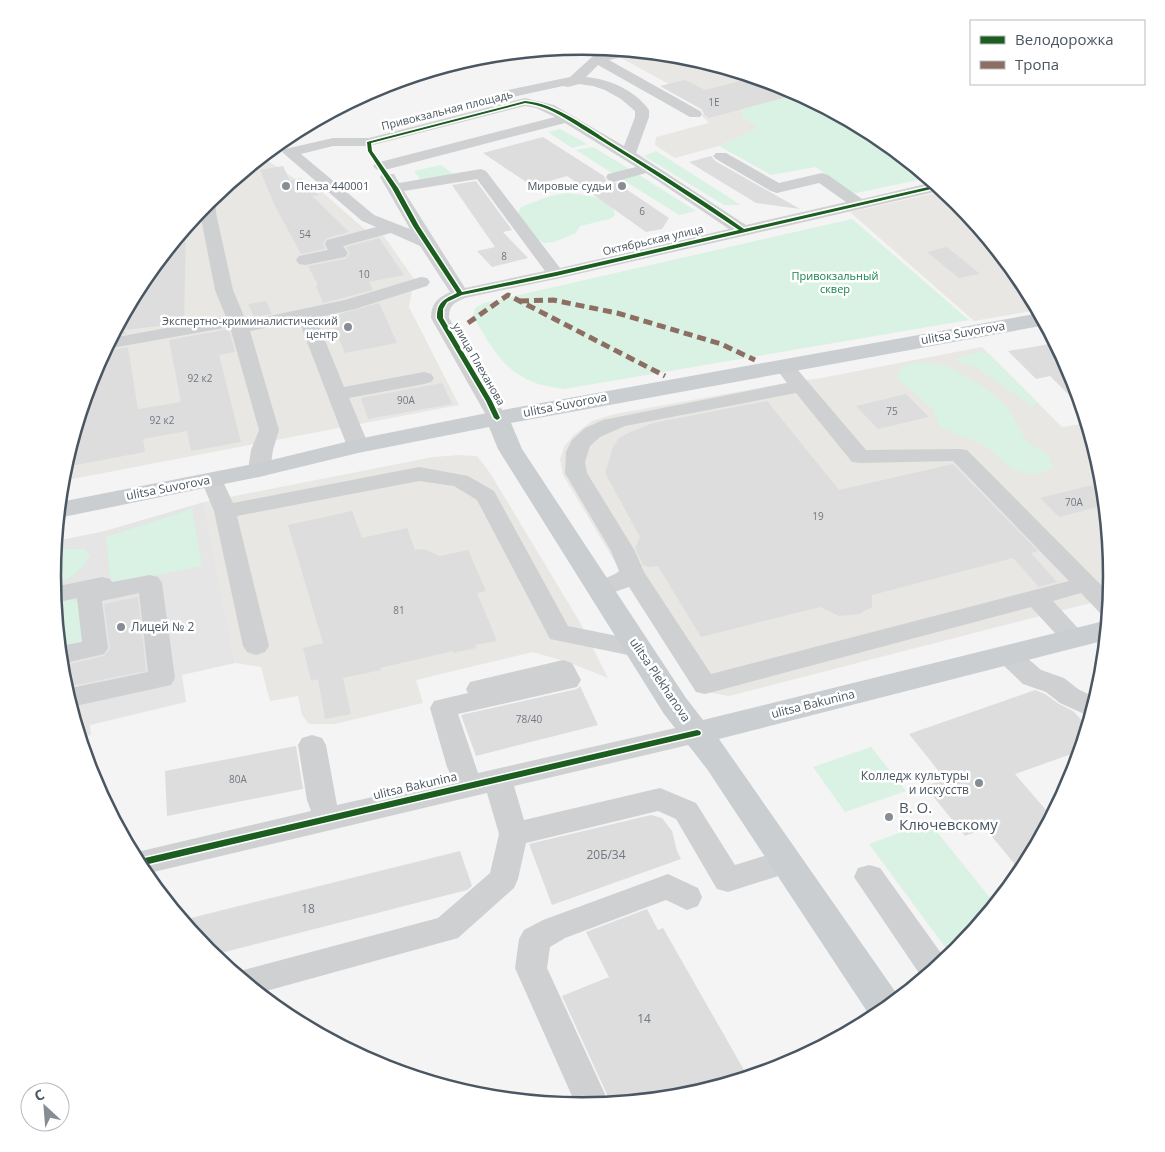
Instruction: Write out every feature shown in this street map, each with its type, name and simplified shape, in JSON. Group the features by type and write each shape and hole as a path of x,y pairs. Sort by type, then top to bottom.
{"main road":[{"name":"ulitsa Suvorova","path":"66,509 212,480 358,446 497,418 1036,320"},
{"name":"ulitsa Plekhanova","path":"497,418 510,449 675,706 718,760 881,1002"},
{"name":"ulitsa Bakunina","path":"697,733 1100,632"}],"street":[{"path":"525,102 579,79 589,65 598,59 611,56"},
{"path":"598,59 695,114"},
{"path":"421,156 403,136 407,126 415,117 567,80 579,79 600,82 633,101 642,110 642,117 628,154"},
{"name":"Привокзальная площадь","path":"428,243 370,151 369,142 403,136 525,102 541,104 567,118 628,154 742,230"},
{"path":"494,116 518,131"},
{"path":"381,166 567,118"},
{"path":"464,123 486,139"},
{"path":"433,131 454,147"},
{"path":"369,142 333,142 290,152 368,218 428,243 460,294"},
{"path":"721,156 777,188 822,178 858,204"},
{"path":"614,177 649,168"},
{"path":"395,188 482,174 556,274"},
{"name":"Октябрьская улица","path":"460,294 556,274 930,188"},
{"path":"208,214 224,290 238,324 268,430 259,470"},
{"path":"305,260 339,253 333,244 392,228"},
{"path":"117,343 305,314 349,305 421,282"},
{"name":"улица Плеханова","path":"460,294 445,301 440,309 440,318 497,418"},
{"path":"305,314 358,446"},
{"path":"784,366 860,457 959,455 1103,601"},
{"path":"338,394 424,378"},
{"path":"801,386 621,420 600,427 586,438 577,447 573,459 576,473 623,550 632,573 705,685 1086,584"},
{"path":"225,511 419,474 460,481 486,496 560,633 638,648"},
{"path":"212,480 225,511 256,646"},
{"path":"600,589 622,581 632,573"},
{"path":"62,594 150,583 162,678 76,697"},
{"path":"68,653 95,648 93,590"},
{"path":"1036,597 1074,638"},
{"path":"1008,655 1032,677 1054,685 1069,696 1087,705"},
{"path":"254,980 447,929 503,879 514,834 483,781 461,767 443,708 568,680 563,669 479,689"},
{"name":"ulitsa Bakunina","path":"146,860 697,733"},
{"path":"312,744 321,800 327,817"},
{"path":"514,834 660,799 686,811 728,880 787,861"},
{"path":"869,877 930,964"},
{"path":"589,1097 531,968 535,939 554,929 668,886 687,896"}],"shaded area":[{"path":"618,56 651,59 717,73 787,97 742,109 742,116 759,128 719,146 675,158 655,145 656,137 709,123 701,115 716,110"},
{"path":"268,161 303,184 322,192 368,232 384,236 414,279 409,307 459,405 71,479 79,441 89,409 101,377 131,315 169,259 191,232 239,184"},
{"path":"935,193 974,232 996,259 1031,311 974,321 850,212"},
{"path":"982,347 1062,427 1081,424 1086,441 1099,508 1104,576 1103,600 729,696 701,691 627,582 563,475 560,459 565,445 575,434 592,421 615,414 821,378"},
{"path":"477,456 490,473 581,624 608,678 570,663 533,652 416,680 423,703 335,724 309,724 302,715 298,696 270,701 261,667 235,663 204,502 433,457"},
{"path":"204,502 235,663 182,675 186,702 90,725 91,735 87,736 79,711 66,644 61,576 63,540 105,531"}],"green space":[{"path":"787,97 843,125 872,143 921,180 851,194 816,167 771,175 719,146 758,128 742,116 742,109"},
{"path":"560,129 587,144 572,148 548,132"},
{"path":"593,147 631,170 615,175 576,150"},
{"path":"656,151 741,205 724,205 644,156"},
{"path":"441,165 457,177 423,183 414,171"},
{"path":"636,173 696,211 679,215 620,178"},
{"path":"566,193 596,197 603,200 613,208 615,215 610,219 580,226 576,233 554,242 543,243 527,231 518,213 521,207 547,197"},
{"name":"Привокзальный сквер","path":"852,219 969,320 564,389 537,383 522,377 513,370 497,355 473,316 475,308 484,303"},
{"path":"977,352 988,353 1039,404 1031,406 977,368 955,359"},
{"path":"919,362 948,366 984,387 1008,407 1026,441 1048,455 1054,468 1033,475 1011,468 984,445 940,427 934,410 899,380 898,374 902,366"},
{"path":"192,509 202,566 111,584 106,537"},
{"path":"63,549 85,549 90,556 75,574 61,582 61,576"},
{"path":"69,599 82,604 88,637 76,649 67,651 66,644 62,600"},
{"path":"871,747 906,791 845,812 813,767"},
{"path":"929,822 991,899 946,949 869,844"}],"building":[{"path":"685,80 705,90 742,80 787,97 709,118 701,109 660,86"},
{"path":"543,137 604,176 607,182 617,183 669,218 662,229 646,232 567,176 532,186 483,153"},
{"path":"711,156 715,161 800,209 756,203 689,162"},
{"path":"283,166 290,181 301,178 319,195 312,196 349,232 327,238 323,243 325,249 301,254 274,204 260,170"},
{"path":"476,181 512,230 503,232 528,258 492,267 477,251 495,247 452,185"},
{"path":"186,238 184,323 125,330 126,334 121,335 131,315 169,259"},
{"path":"379,238 404,275 369,282 373,290 323,303 316,286 318,285 308,266 345,259 350,253 346,247"},
{"path":"947,247 980,274 959,278 927,252"},
{"path":"266,301 272,314 254,317 248,304"},
{"name":"Экспертно-криминалистический центр","path":"379,303 397,343 345,353 329,317"},
{"path":"229,329 235,352 219,355 241,442 191,451 187,431 143,439 145,452 74,465 89,409 113,350 128,347 138,409 181,402 169,340"},
{"path":"1049,344 1072,398 1050,376 1036,379 1008,351"},
{"path":"442,383 452,404 368,419 361,398"},
{"path":"906,394 929,417 878,429 856,406"},
{"path":"767,401 839,490 953,464 1038,551 1031,553 1057,582 1039,587 1013,558 872,595 872,607 859,614 839,616 820,607 701,637 658,566 649,567 643,565 635,548 640,537 605,473 613,447 618,439 630,432 653,423"},
{"path":"1092,485 1096,489 1099,507 1059,517 1040,498"},
{"path":"352,511 362,538 407,528 415,550 423,549 440,556 468,550 486,591 477,593 497,641 475,645 476,648 453,653 453,651 343,678 351,714 325,719 318,679 311,681 303,648 323,643 288,525"},
{"name":"Лицей № 2","path":"138,597 146,671 74,685 70,664 104,656 110,649 104,604"},
{"path":"580,686 598,725 476,756 461,715 577,689"},
{"name":"Колледж культуры и искусств","path":"1035,690 1073,711 1083,721 1072,754 1015,774 1047,811 1016,865 985,828 965,836 925,786 945,779 909,734"},
{"path":"296,746 303,789 167,816 165,771"},
{"path":"651,815 662,818 672,831 681,859 552,905 529,844"},
{"path":"460,851 472,886 467,890 223,952 190,918"},
{"path":"647,909 658,930 663,928 744,1071 684,1087 651,1093 608,1096 562,996 609,977 586,932"}],"marked path":[{"path":"468,323 508,295 665,376"},
{"path":"520,301 553,300 617,313 721,344 755,360"}],"cycle path":[{"path":"460,294 370,151 369,142 525,102 533,103 556,111 604,140 742,230"},
{"path":"497,418 440,318 440,309 445,301 460,294 556,274 930,188"},
{"path":"147,861 697,733"}],"place":[{"name":"Пенза 440001","path":"286,186"},
{"name":"Мировые судьи","path":"622,186"},
{"name":"Экспертно-криминалистический центр","path":"348,327"},
{"name":"Лицей № 2","path":"121,627"},
{"name":"Колледж культуры и искусств","path":"979,783"},
{"name":"В. О. Ключевскому","path":"889,817"}]}
